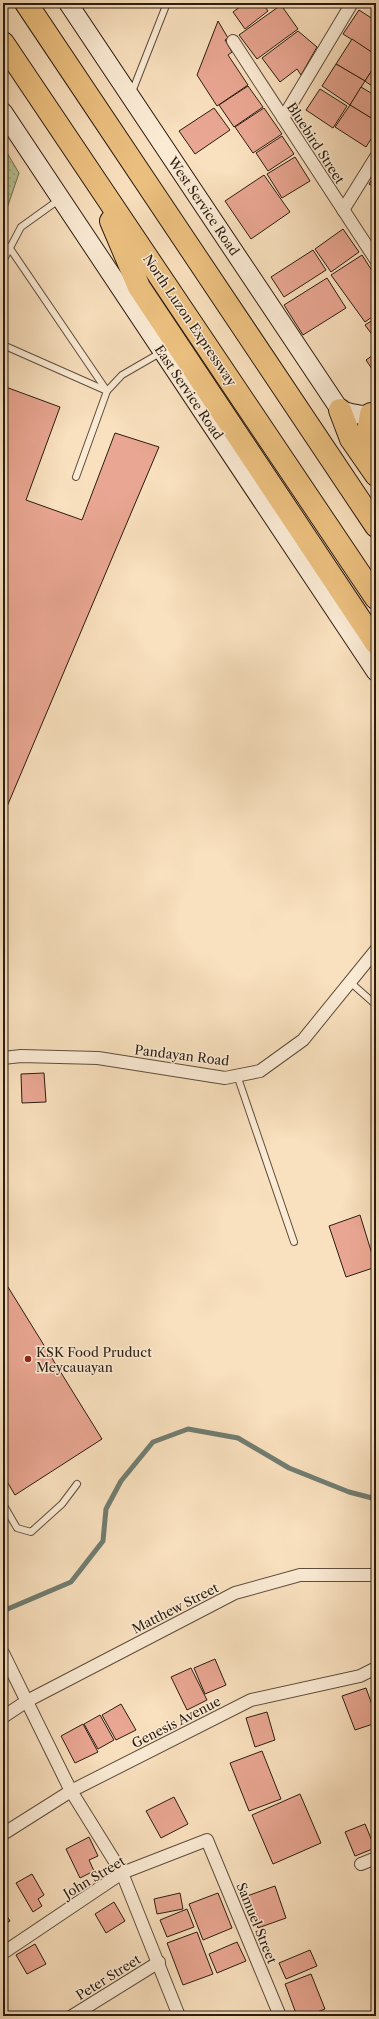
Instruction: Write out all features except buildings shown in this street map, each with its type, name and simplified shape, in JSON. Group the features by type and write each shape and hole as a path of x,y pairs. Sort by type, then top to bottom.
{"highway":[{"path":"26,3 376,526"},
{"name":"North Luzon Expressway","path":"3,43 376,598"},
{"path":"90,172 139,286 376,643"},
{"path":"340,410 351,439 373,470"},
{"path":"373,470 367,438 374,413"}],"main road":[{"name":"West Service Road","path":"68,3 340,410"},
{"name":"East Service Road","path":"3,112 376,672"},
{"path":"340,410 359,415 374,413"}],"street":[{"path":"283,118 352,3"},
{"name":"Bluebird Street","path":"233,41 376,260"},
{"path":"343,210 376,157"},
{"name":"Pandayan Road","path":"3,1058 21,1056 98,1058 225,1078 260,1071 303,1040 376,950"},
{"name":"Matthew Street","path":"3,1717 27,1701 235,1593 300,1576 376,1575"},
{"path":"3,1653 71,1791 122,1873 159,1962 179,2016"},
{"name":"Genesis Avenue","path":"3,1834 71,1791 251,1700 360,1676 376,1668"},
{"name":"John Street","path":"3,1953 122,1873 207,1840"},
{"name":"Samuel Street","path":"207,1840 280,2016"},
{"path":"361,1864 376,1858"},
{"name":"Peter Street","path":"72,2016 159,1962"}],"lane":[{"path":"131,96 167,3"},
{"path":"3,261 9,247 21,227 61,199"},
{"path":"9,247 107,391"},
{"path":"3,345 107,391"},
{"path":"76,477 107,391 122,375 162,352"},
{"path":"350,982 376,1005"},
{"path":"237,1075 294,1242"},
{"path":"3,1504 17,1528 31,1532 62,1504 77,1484"}],"green space":[{"path":"3,146 19,173 3,220"}],"waterway":[{"path":"3,1611 71,1582 103,1541 106,1509 121,1481 153,1442 188,1429 238,1438 289,1468 349,1492 376,1499"}],"place":[{"name":"KSK Food Pruduct Meycauayan","path":"28,1359"}]}
